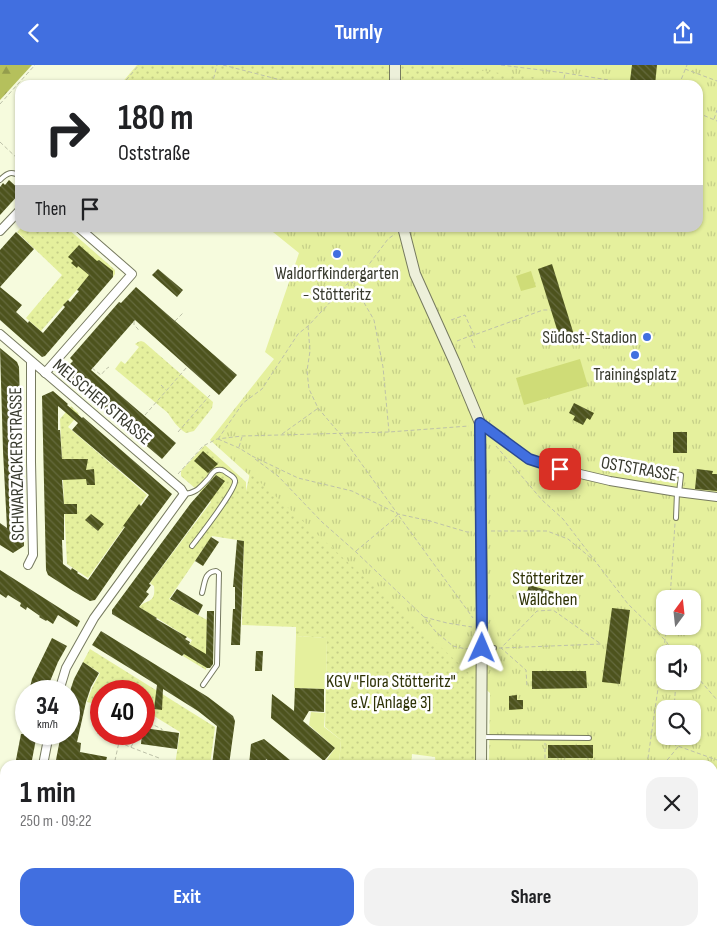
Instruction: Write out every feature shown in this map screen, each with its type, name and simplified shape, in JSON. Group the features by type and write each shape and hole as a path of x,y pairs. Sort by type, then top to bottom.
{"street":[{"path":"395,65 395,80"},
{"path":"0,231 15,215"},
{"path":"45,373 132,274 84,232"},
{"path":"404,232 414,274 480,423 482,531 481,760"},
{"name":"MELSCHER STRASSE","path":"0,334 181,489 184,494"},
{"name":"SCHWARZACKERSTRASSE","path":"28,565 34,555 31,463 31,361"},
{"name":"OSTSTRASSE","path":"480,423 529,459 581,475 610,481 678,493 717,497"},
{"path":"62,680 66,668 94,618 184,494"},
{"path":"44,760 46,745"}],"lane":[{"path":"0,180 6,174 11,172 15,174"},
{"path":"184,494 196,491 215,471 220,469 234,478 234,486 227,498 192,546"},
{"path":"655,470 681,475 676,518"},
{"path":"202,593 206,576 211,571 218,572 216,665 203,685"},
{"path":"482,648 494,647"},
{"path":"482,737 589,738"}],"path":[{"path":"22,80 35,65"},
{"path":"126,80 139,65"},
{"path":"213,80 217,65"},
{"path":"223,65 281,80"},
{"path":"501,65 609,80"},
{"path":"681,80 687,65"},
{"path":"685,69 717,81"},
{"path":"564,80 565,73"},
{"path":"0,104 15,87"},
{"path":"703,115 716,120 717,110"},
{"path":"0,142 15,156"},
{"path":"217,439 243,403 262,389 298,334 308,326 351,280 364,271 388,239 398,232"},
{"path":"351,280 374,319 383,367 389,432"},
{"path":"454,342 543,310 551,310"},
{"path":"175,321 183,313"},
{"path":"451,321 465,315 474,335"},
{"path":"134,321 134,325 139,332"},
{"path":"308,326 310,351 307,371 308,389 318,408 340,434 481,627"},
{"path":"302,331 309,334"},
{"path":"470,336 475,347"},
{"path":"92,368 101,375 109,367"},
{"path":"145,415 187,367"},
{"path":"161,385 167,390"},
{"path":"178,432 210,395"},
{"path":"280,435 318,408"},
{"path":"171,481 202,446 217,439 242,436 389,432 468,426 480,423"},
{"path":"239,448 242,436"},
{"path":"217,439 239,448 278,476 322,522 356,551 424,617 436,632 453,646 466,649 482,648"},
{"path":"494,444 542,500 563,519 628,604 668,645"},
{"path":"252,456 298,478 352,491 398,515 430,521 467,532 547,531 568,539 594,560"},
{"path":"356,551 398,515"},
{"path":"671,590 676,518"},
{"path":"494,647 500,648 510,648 601,644 552,610 537,611 500,648"},
{"path":"424,617 447,623 481,627"},
{"path":"648,760 666,635"},
{"path":"500,648 526,670 527,687"},
{"path":"701,681 717,700"},
{"path":"155,726 162,730"},
{"path":"545,738 545,760"},
{"path":"115,760 118,745"},
{"path":"126,745 159,758 159,760"},
{"path":"675,745 717,760"},
{"path":"667,760 679,747"}],"green space":[{"path":"0,65 32,65 18,80 15,80 15,84 0,100"},
{"name":"Stötteritzer Wäldchen","path":"137,65 717,65 717,760 489,760 490,693 210,440 274,359 265,352 299,253 273,232 703,232 703,80 124,80"},
{"path":"141,65 390,65 390,80 128,80"},
{"path":"401,65 435,65 556,80 402,80"},
{"path":"17,232 72,232 115,270 113,277 89,276 41,331 26,318 62,275"},
{"path":"141,341 213,402 212,408 194,431 186,433 183,431 168,413 115,369 121,361 125,364 139,347 135,344"},
{"path":"71,406 79,414 68,427 147,495 88,578 67,564 60,419"},
{"name":"KGV \"Flora Stötteritz\" e.V. [Anlage 3]","path":"205,445 246,482 246,491 250,473 479,682 477,760 435,760 435,757 412,754 411,760 339,760 341,740 325,727 327,638 296,636 296,627 242,625 244,541 212,536 169,599 207,620 206,670 183,656 192,640 139,607 154,596 154,586 150,583 211,502 181,476 181,471"},
{"path":"296,636 327,638 326,689 294,688"},
{"path":"90,649 140,680 96,680 100,673 83,662"},
{"path":"155,690 215,727 211,760 176,760 180,732 155,717"},
{"path":"311,712 325,713 324,727 341,740 339,760 327,760 335,748 309,725"}],"shaded area":[{"path":"531,271 536,287 521,291 516,276"},
{"path":"580,359 588,386 524,405 516,378"}],"building":[{"path":"632,65 657,65 656,80 630,80"},
{"path":"9,180 15,185 15,198 0,215 0,187 3,183 5,185"},
{"path":"16,232 34,249 0,287 0,250"},
{"path":"79,245 97,261 99,260 113,271 113,277 45,356 42,357 0,320 0,287 22,305 16,312 43,333 65,307 63,305 68,300 70,302 79,291 77,290 89,275 71,263 73,261 68,257"},
{"path":"552,264 575,338 561,342 538,269"},
{"path":"158,269 183,290 177,297 152,275"},
{"path":"136,287 237,375 219,395 135,320 91,370 176,443 162,459 61,373 73,361 70,358 119,302 121,303"},
{"path":"0,348 17,362 19,367 24,546 13,553 0,545 0,523 7,528"},
{"path":"53,391 172,494 95,600 90,601 73,591 48,575 46,570 42,396","holes":["58,406 78,423 72,430 149,495 141,506 139,504 123,526 125,527 88,580 63,564 64,514 77,514 77,504 64,504 62,480 86,479 87,485 95,485 94,469 86,470 88,459 62,459 60,430 58,430"]},
{"path":"574,403 594,413 590,420 587,418 583,425 573,420 575,416 569,413"},
{"path":"673,432 687,432 687,453 673,453"},
{"path":"203,451 218,464 208,473 194,461"},
{"path":"697,469 713,471 712,474 717,474 717,491 695,489"},
{"path":"216,475 225,481 149,584 151,585 146,592 149,594 139,607 187,637 185,639 190,642 189,644 206,654 207,611 214,611 213,664 210,668 207,668 184,654 182,656 112,614 112,610 191,503"},
{"path":"91,514 104,524 98,531 85,520"},
{"path":"211,537 219,542 203,566 195,561"},
{"path":"237,540 244,541 240,645 231,645 233,609 235,609 235,587 233,587"},
{"path":"0,570 80,621 77,627 58,615 53,624 46,621 27,607 26,610 20,606 21,603 8,595 6,598 0,594"},
{"path":"529,585 568,596 565,606 526,595"},
{"path":"177,589 203,605 198,615 170,599"},
{"path":"612,608 630,610 620,684 602,682"},
{"path":"101,631 208,697 233,716 235,721 230,760 213,760 217,726 198,711 163,689 162,710 155,709 157,685 155,680 149,680 92,645"},
{"path":"52,638 67,646 51,680 32,679"},
{"path":"256,651 263,651 262,671 255,671"},
{"path":"83,662 99,673 95,680 90,680 90,690 80,729 80,680 74,680"},
{"path":"532,671 586,671 587,688 532,689"},
{"path":"295,688 324,689 324,712 309,711 303,721 335,748 325,760 271,718 272,694 294,711"},
{"path":"517,695 517,700 523,700 523,709 509,710 509,696"},
{"path":"155,730 179,733 177,749 148,745 155,745"},
{"path":"264,739 290,760 249,760 251,744"},
{"path":"80,743 81,743 80,752 107,757 106,760 56,760 59,745 80,745"},
{"path":"19,745 35,745 32,760 16,760"},
{"path":"548,745 593,745 593,758 548,758"}],"place":[{"name":"Waldorfkindergarten - Stötteritz","path":"337,254"},
{"name":"Südost-Stadion","path":"647,337"},
{"name":"Trainingsplatz","path":"635,355"}],"route":[{"path":"482,648 480,423 529,459 560,469"}]}
